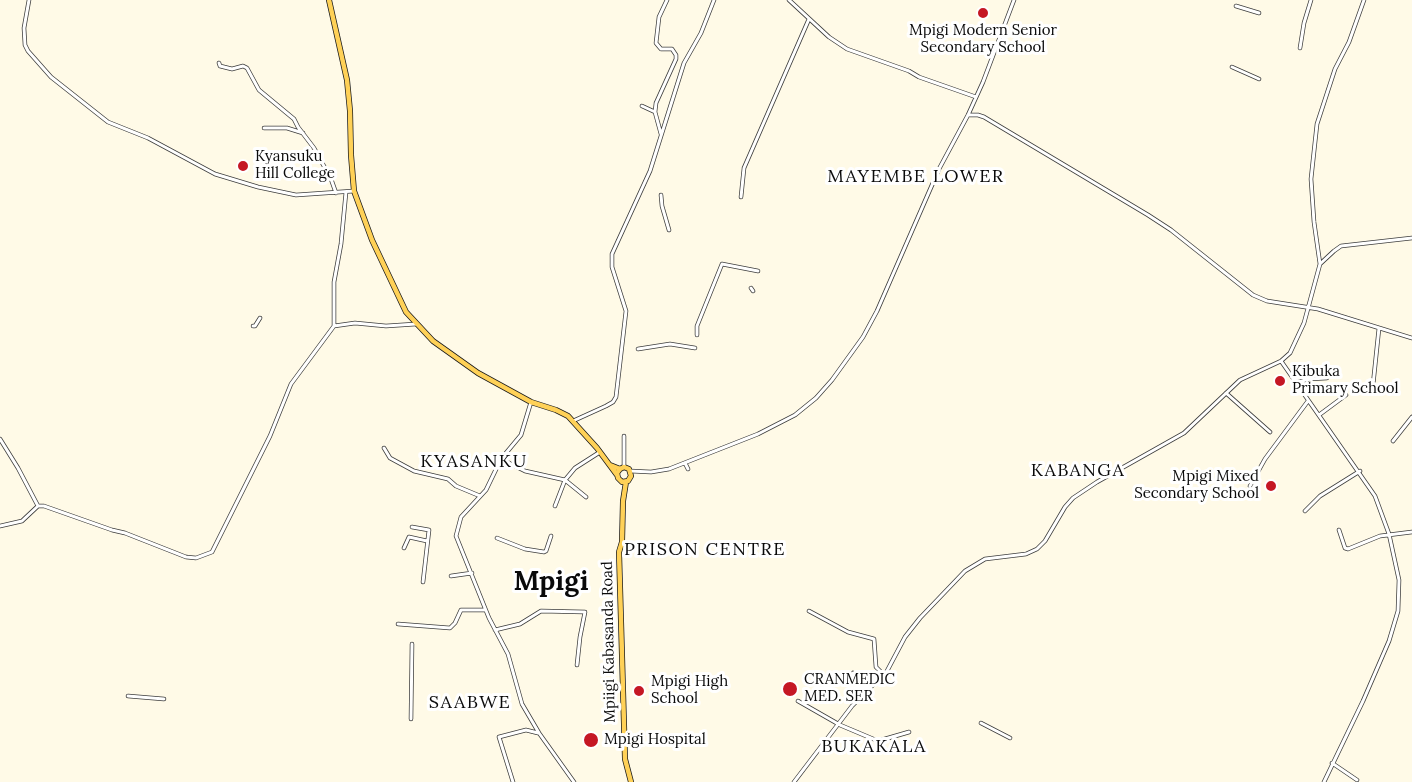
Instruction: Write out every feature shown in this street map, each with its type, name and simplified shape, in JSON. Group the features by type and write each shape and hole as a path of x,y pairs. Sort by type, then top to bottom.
{"main road":[{"name":"Mpiigi Kabasanda Road","path":"329,0 347,80 351,111 354,191 366,227 406,312 434,341 492,382 531,402 556,410 573,421 610,465 617,477 623,501"},
{"path":"610,465 622,468 631,473 626,482 617,477 622,468"},
{"name":"Mpiigi Kabasanda Road","path":"626,482 622,542 619,552 624,759 631,782"}],"street":[{"path":"29,0 24,28 25,45 28,51 51,77 108,122 148,138 228,179 287,194 354,191"},
{"path":"661,134 655,112 656,103 676,59 672,49 661,49 656,43 659,17 667,0"},
{"path":"573,421 614,402 626,311 612,267 612,254 650,171 684,63 701,33 714,0"},
{"path":"789,0 829,37 855,53 976,97"},
{"path":"631,473 651,472 685,463 784,422 816,398 832,380 868,328 939,169 968,115 1014,0"},
{"path":"1300,48 1311,0"},
{"path":"794,782 839,723 884,674 905,637 920,618 965,571 985,560 1026,554 1037,549 1045,541 1073,498 1184,433 1240,380 1281,361 1293,348 1308,308 1320,264 1311,196 1313,149 1317,124 1335,69 1349,42 1364,0"},
{"path":"1236,6 1259,13"},
{"path":"741,197 744,168 753,142 759,135 809,20"},
{"path":"219,63 220,66 232,69 243,66 247,68 259,90 294,119 314,148 336,193"},
{"path":"1232,67 1259,79"},
{"path":"642,106 655,112"},
{"path":"968,115 984,117 1148,215 1171,230 1253,295 1267,301 1318,309 1412,338"},
{"path":"264,128 287,128 303,133"},
{"path":"0,526 25,519 38,506 50,507 186,557 196,558 212,552 265,446 291,384 334,326 334,282 341,244 346,192"},
{"path":"661,195 663,212 669,230"},
{"path":"1320,264 1341,246 1412,238"},
{"path":"1313,257 1319,259"},
{"path":"697,335 697,326 722,264 758,271"},
{"path":"253,326 260,318"},
{"path":"334,326 355,323 386,326 416,324"},
{"path":"1373,385 1379,328"},
{"path":"638,349 670,344 695,348"},
{"path":"1281,361 1360,471 1375,496 1389,534 1399,580 1396,620 1363,701 1324,782"},
{"path":"1295,383 1319,377 1327,378"},
{"path":"1226,393 1270,432"},
{"path":"1319,414 1346,395"},
{"path":"1250,486 1265,459 1308,401"},
{"path":"531,402 522,434 501,459 488,487 461,517 456,536 486,610 508,654 522,704 539,733 574,782"},
{"path":"614,402 617,407"},
{"path":"1393,441 1412,417"},
{"path":"622,468 624,436"},
{"path":"0,440 38,506"},
{"path":"384,448 390,458 414,471 447,479 456,486 480,496"},
{"path":"555,506 565,480 575,468 600,452"},
{"path":"501,459 525,471 565,480 586,497"},
{"path":"685,463 688,469"},
{"path":"1305,511 1320,496 1360,471"},
{"path":"412,527 429,530 423,582"},
{"path":"1339,530 1346,549 1389,534 1412,532"},
{"path":"404,548 409,537 428,541"},
{"path":"497,538 525,549 544,552 551,537"},
{"path":"451,576 472,573"},
{"path":"398,624 450,628 461,610 486,610"},
{"path":"495,630 520,624 541,611 585,612 577,665"},
{"path":"809,611 848,632 874,639 876,667 884,674"},
{"path":"411,719 412,644"},
{"path":"853,673 870,687"},
{"path":"128,696 164,699"},
{"path":"798,701 878,741 909,732"},
{"path":"981,723 1010,738"},
{"path":"513,782 499,737 526,730 539,733"},
{"path":"1332,763 1357,780"}],"place":[{"name":"Mpigi Modern Senior Secondary School","path":"983,13"},
{"name":"Kyansuku Hill College","path":"243,166"},
{"name":"Kibuka Primary School","path":"1280,381"},
{"name":"Mpigi Mixed Secondary School","path":"1271,486"},
{"name":"CRANMEDIC MED. SER","path":"790,689"},
{"name":"Mpigi High School","path":"639,691"},
{"name":"Mpigi Hospital","path":"591,740"}],"district":[{"name":"MAYEMBE LOWER","path":"916,177"},
{"name":"KYASANKU","path":"474,462"},
{"name":"KABANGA","path":"1078,471"},
{"name":"PRISON CENTRE","path":"705,550"},
{"name":"Mpigi","path":"551,582"},
{"name":"SAABWE","path":"470,703"},
{"name":"BUKAKALA","path":"874,747"}]}
